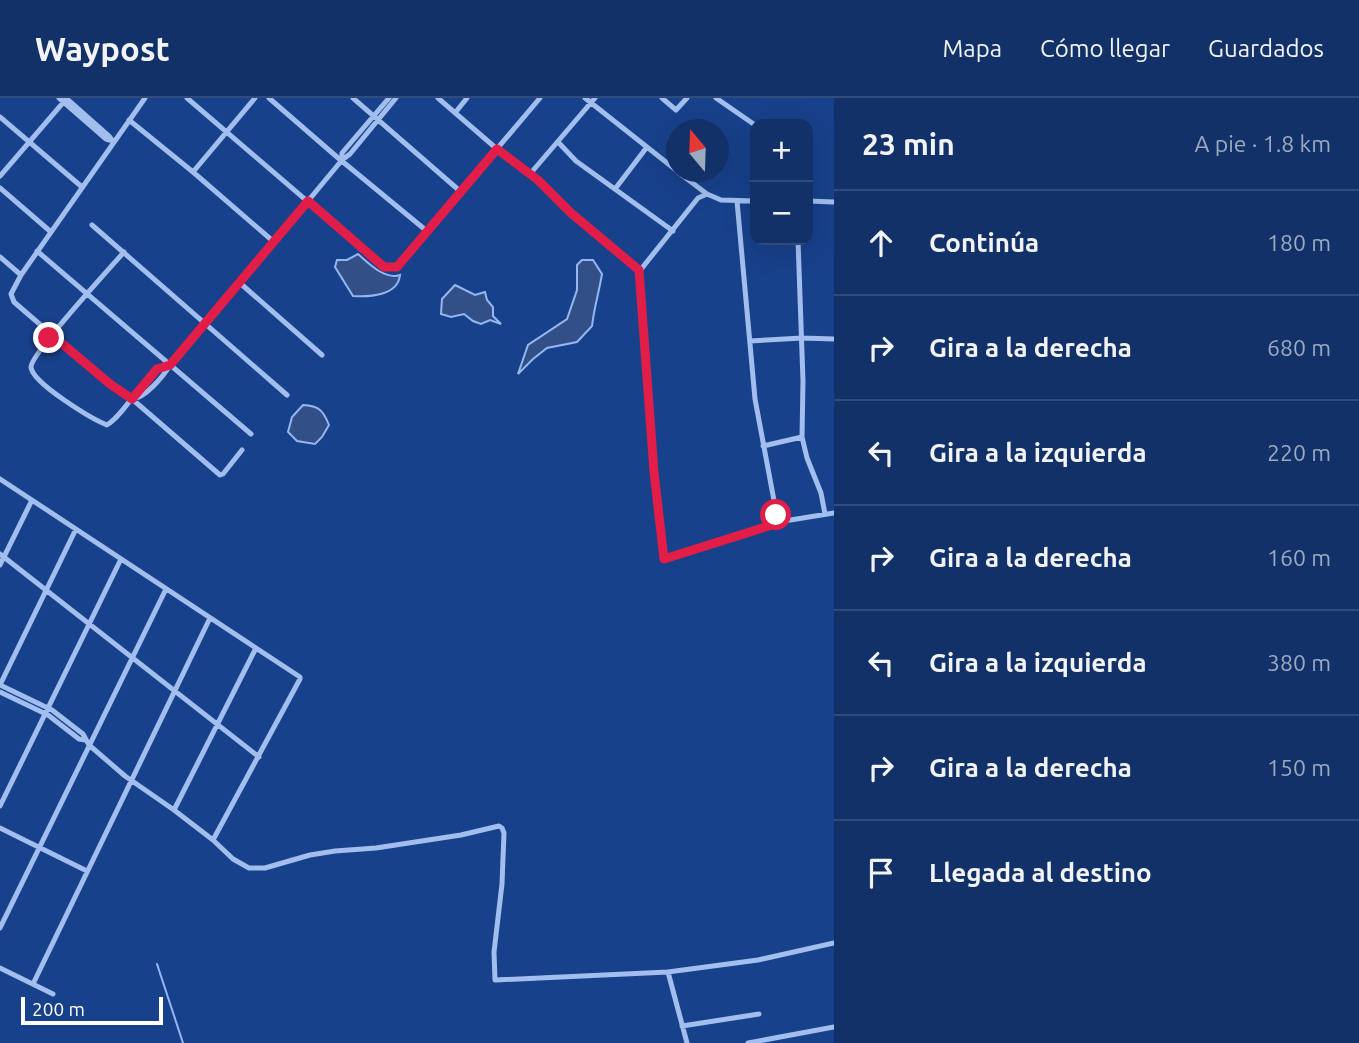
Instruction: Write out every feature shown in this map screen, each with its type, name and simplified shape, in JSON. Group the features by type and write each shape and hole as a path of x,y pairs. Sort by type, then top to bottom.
{"street":[{"path":"145,98 21,275 11,294 13,302 220,475 242,450"},
{"path":"187,98 384,267 397,267 540,98"},
{"path":"193,172 255,98"},
{"path":"270,98 428,232"},
{"path":"352,98 461,191"},
{"path":"124,253 52,335 31,368 46,388 107,425 132,399 142,397 164,373 342,160 350,155 388,98"},
{"path":"376,117 396,98"},
{"path":"438,98 639,270"},
{"path":"454,113 467,98"},
{"path":"585,98 593,100 666,162"},
{"path":"662,98 676,110 687,98"},
{"path":"716,98 750,122"},
{"path":"0,176 64,99 113,142"},
{"path":"530,174 593,100"},
{"path":"0,117 82,187"},
{"path":"129,120 274,242"},
{"path":"558,142 576,161 673,231"},
{"path":"615,189 647,147"},
{"path":"692,182 707,194 721,200 750,201"},
{"path":"0,188 51,232"},
{"path":"707,194 698,198 639,270 654,472 664,559 778,523 834,513"},
{"path":"737,201 755,399 778,523"},
{"path":"813,201 834,202"},
{"path":"92,225 288,395"},
{"path":"798,245 803,381 802,437 809,465 821,493 825,514"},
{"path":"37,251 251,434"},
{"path":"0,257 21,275"},
{"path":"240,283 321,355"},
{"path":"750,341 834,339"},
{"path":"763,446 802,437"},
{"path":"0,480 298,675 300,679 213,840"},
{"path":"0,565 2,556 32,500"},
{"path":"76,529 0,685 46,711 79,739 87,742 131,781 174,810 244,866 258,869 310,855 376,849 499,826 504,833 502,884 494,952 495,981 668,972 758,960 834,943"},
{"path":"2,556 259,757"},
{"path":"0,806 121,559"},
{"path":"0,928 87,742 166,589"},
{"path":"33,984 210,618"},
{"path":"174,810 256,648"},
{"path":"0,692 46,711"},
{"path":"0,828 87,871"},
{"path":"0,968 53,994"},
{"path":"668,972 687,1043"},
{"path":"682,1026 759,1014"},
{"path":"748,1043 834,1027"}],"water":[{"path":"358,254 383,273 400,275 394,287 382,294 353,296 335,267 337,260 347,260"},
{"path":"582,260 593,260 602,274 592,326 577,342 547,348 518,374 528,345 567,319 577,290 577,265"},
{"path":"455,285 475,295 485,292 493,307 493,316 501,324 490,320 481,324 464,314 451,317 441,314 442,299"},
{"path":"303,405 320,410 329,425 315,444 297,441 288,432 292,417"}],"waterway":[{"path":"157,964 183,1043"}],"route":[{"path":"49,338 52,335 86,365 132,399 157,369 170,365 308,201 384,267 397,267 497,149 538,180 571,213 639,270 654,472 664,559 778,523 776,515"}]}
